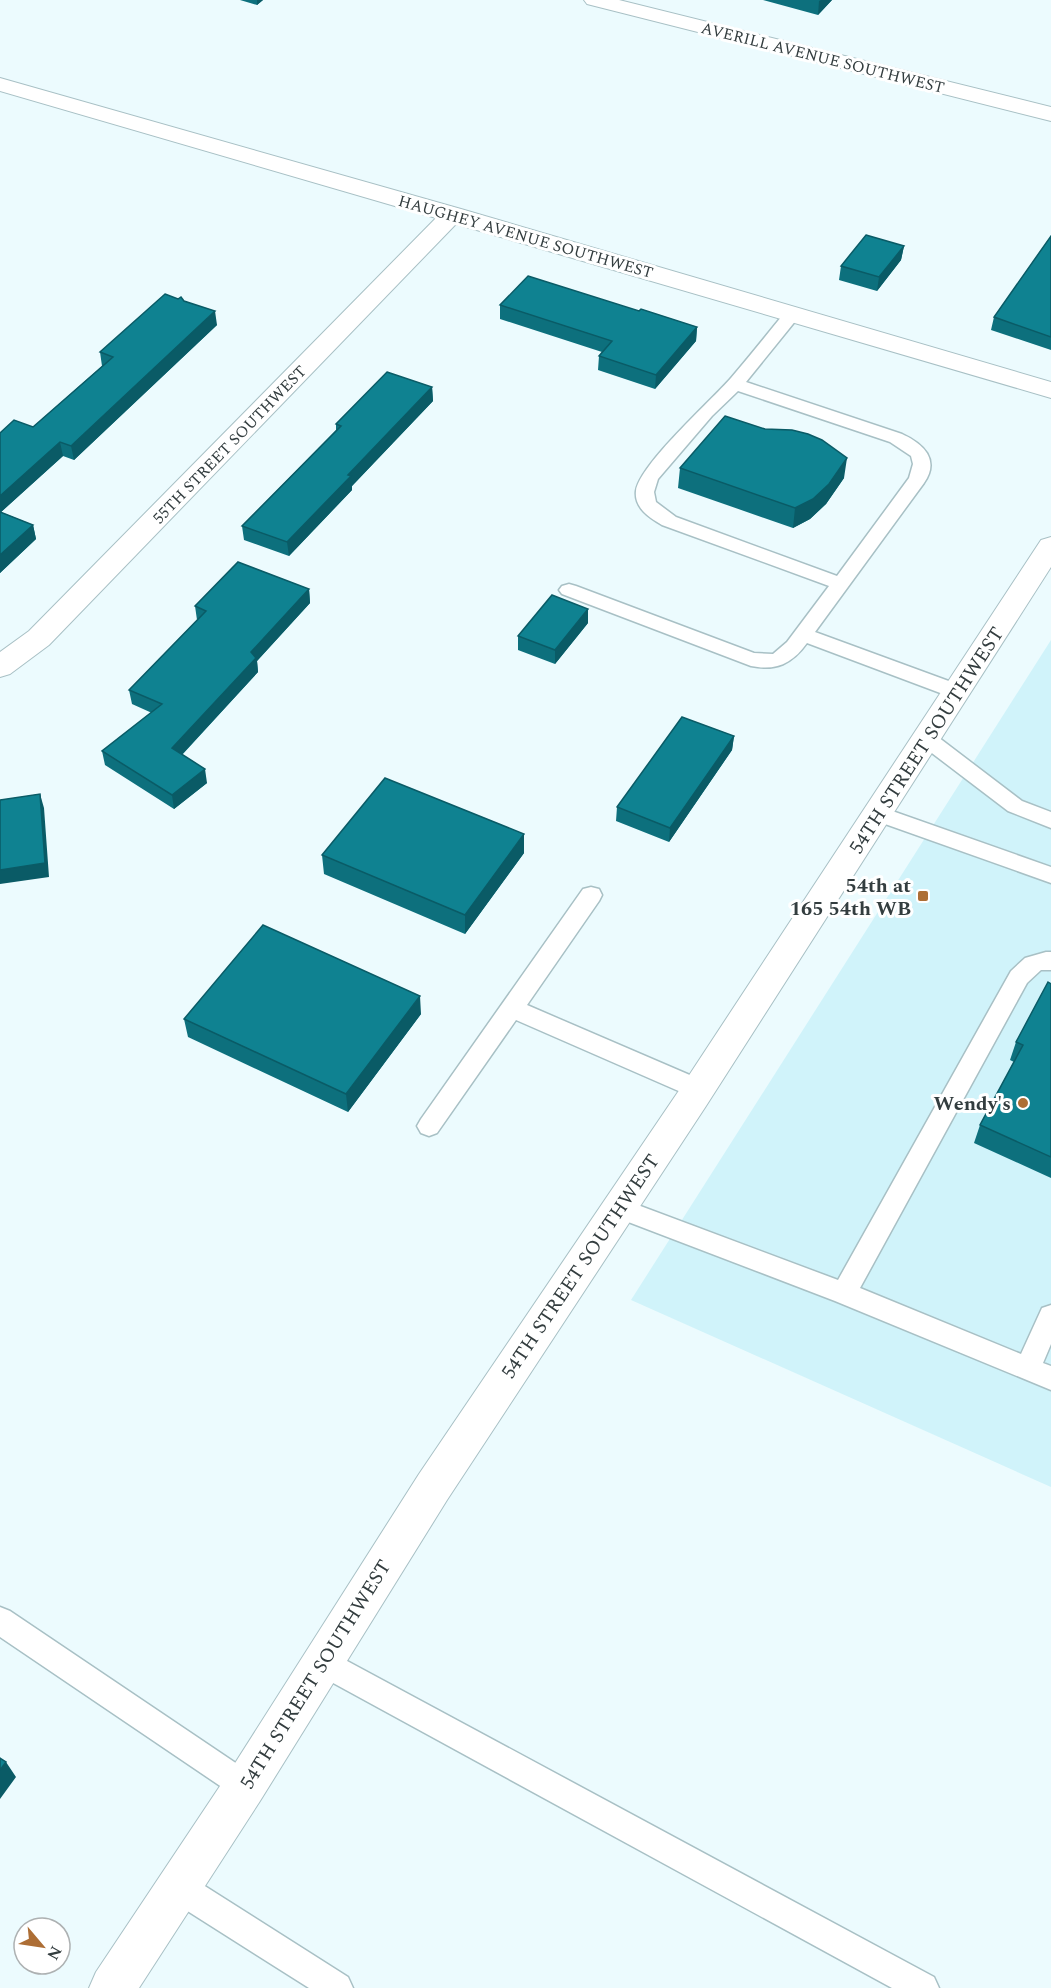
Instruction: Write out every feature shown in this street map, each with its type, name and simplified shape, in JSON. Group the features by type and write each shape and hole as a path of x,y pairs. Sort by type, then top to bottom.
{"street":[{"name":"AVERILL AVENUE SOUTHWEST","path":"594,0 1051,114"},
{"name":"HAUGHEY AVENUE SOUTHWEST","path":"2,86 453,214 1051,390"},
{"name":"55TH STREET SOUTHWEST","path":"0,667 39,638 453,214"},
{"name":"54TH STREET SOUTHWEST","path":"112,1988 245,1786 433,1487 698,1089 1051,546"}],"lane":[{"path":"793,314 735,384 706,412 650,477 645,487 645,497 648,507 669,521 841,584"},
{"path":"569,590 751,659 766,663 779,661 788,655 918,479 923,470 924,461 909,444 896,438 735,384"},
{"path":"804,635 958,692"},
{"path":"927,739 1015,806 1051,820"},
{"path":"878,814 1051,875"},
{"path":"429,1125 591,895"},
{"path":"844,1293 1019,977 1025,968 1035,962 1051,961"},
{"path":"512,1008 698,1089"},
{"path":"619,1208 844,1293 1051,1378"},
{"path":"1027,1369 1051,1316"},
{"path":"0,1621 245,1786"},
{"path":"323,1662 924,1988"},
{"path":"178,1887 337,1988"}],"shaded area":[{"path":"1051,640 1051,1487 631,1300"}],"building":[{"path":"866,235 904,246 879,277 841,266"},
{"path":"1051,236 1051,337 994,317"},
{"path":"528,276 697,327 656,375 599,356 612,341 500,305"},
{"path":"165,294 178,299 181,297 184,301 215,311 71,446 60,442 0,496 0,433 14,420 33,427 113,357 100,352"},
{"path":"387,372 432,387 287,542 242,526 341,426 336,424"},
{"path":"725,416 765,429 792,430 808,434 822,440 847,458 829,484 813,499 795,508 680,468"},
{"path":"0,512 33,525 0,555"},
{"path":"238,562 309,589 251,652 256,658 172,748 205,769 172,795 102,751 162,704 129,690 206,611 195,606"},
{"path":"552,595 588,609 555,650 518,636"},
{"path":"682,717 734,736 670,828 617,807"},
{"path":"385,778 524,834 465,915 322,855"},
{"path":"40,794 45,863 0,870 0,800"},
{"path":"263,925 420,996 346,1094 184,1019"},
{"name":"Wendy's","path":"1048,982 1051,984 1051,1157 980,1125 1023,1045 1016,1042"},
{"path":"0,1758 6,1762 0,1770"}],"place":[{"name":"54th at 165 54th WB","path":"923,896"},
{"name":"Wendy's","path":"1023,1103"}]}
